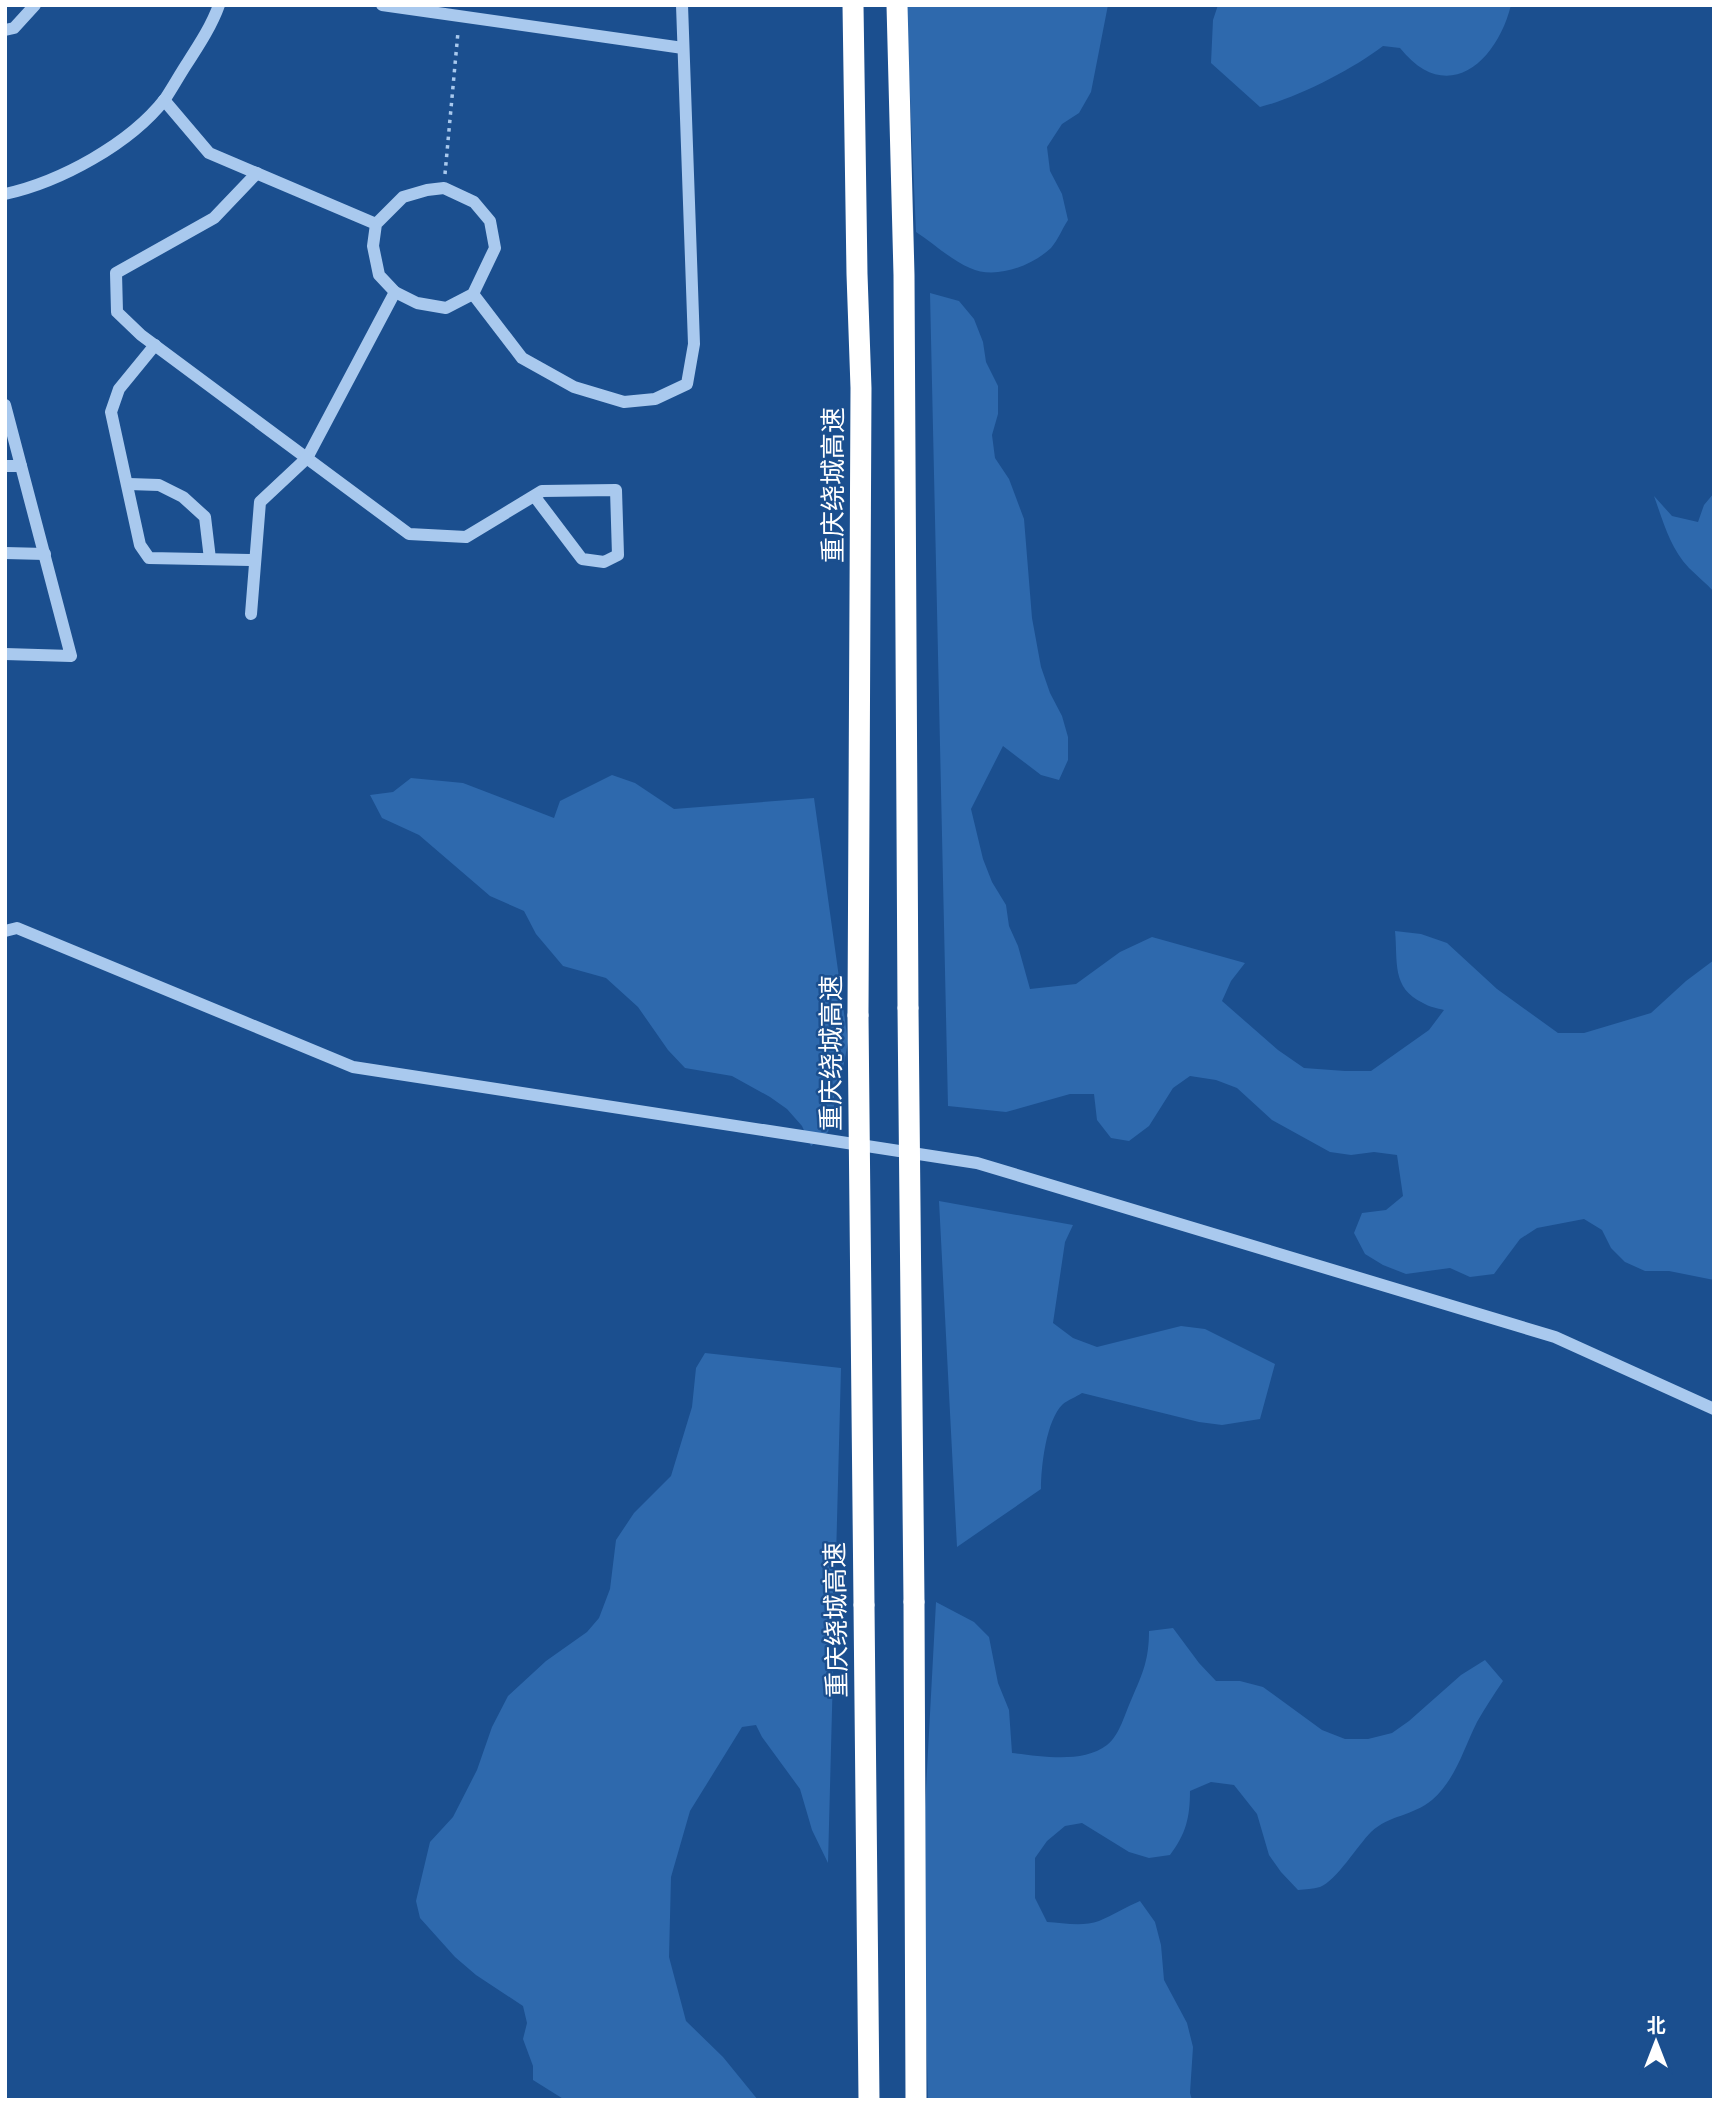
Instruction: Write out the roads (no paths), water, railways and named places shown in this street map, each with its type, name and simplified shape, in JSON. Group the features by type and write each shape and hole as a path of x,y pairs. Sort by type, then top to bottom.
{"highway":[{"name":"重庆绕城高速","path":"853,5 861,388 858,1015 869,2100"},
{"path":"897,5 904,275 916,2100"}],"street":[{"path":"5,30 14,28 34,5"},
{"path":"5,194 51,181 130,133 164,100 195,52 219,5"},
{"path":"382,5 683,48"},
{"path":"473,294 522,358 574,387 624,402 655,399 687,384 694,344 682,5"},
{"path":"164,100 209,153 376,224"},
{"path":"257,173 214,218 116,273 117,312 155,345 409,534 466,537 542,491 616,490 618,555 604,562 582,559 535,497"},
{"path":"444,188 474,202 490,221 495,248 473,294 446,308 417,303 395,292 379,275 373,246 376,224 403,197 444,188"},
{"path":"251,614 260,502 307,458 395,292"},
{"path":"155,345 119,389 111,412 140,545 149,558 250,560"},
{"path":"5,405 71,656 5,654"},
{"path":"5,466 22,466"},
{"path":"130,484 159,485 183,498 205,517 210,559"},
{"path":"5,553 45,554"},
{"path":"5,931 17,928 353,1067 977,1163 1555,1337 1714,1409"}]}
